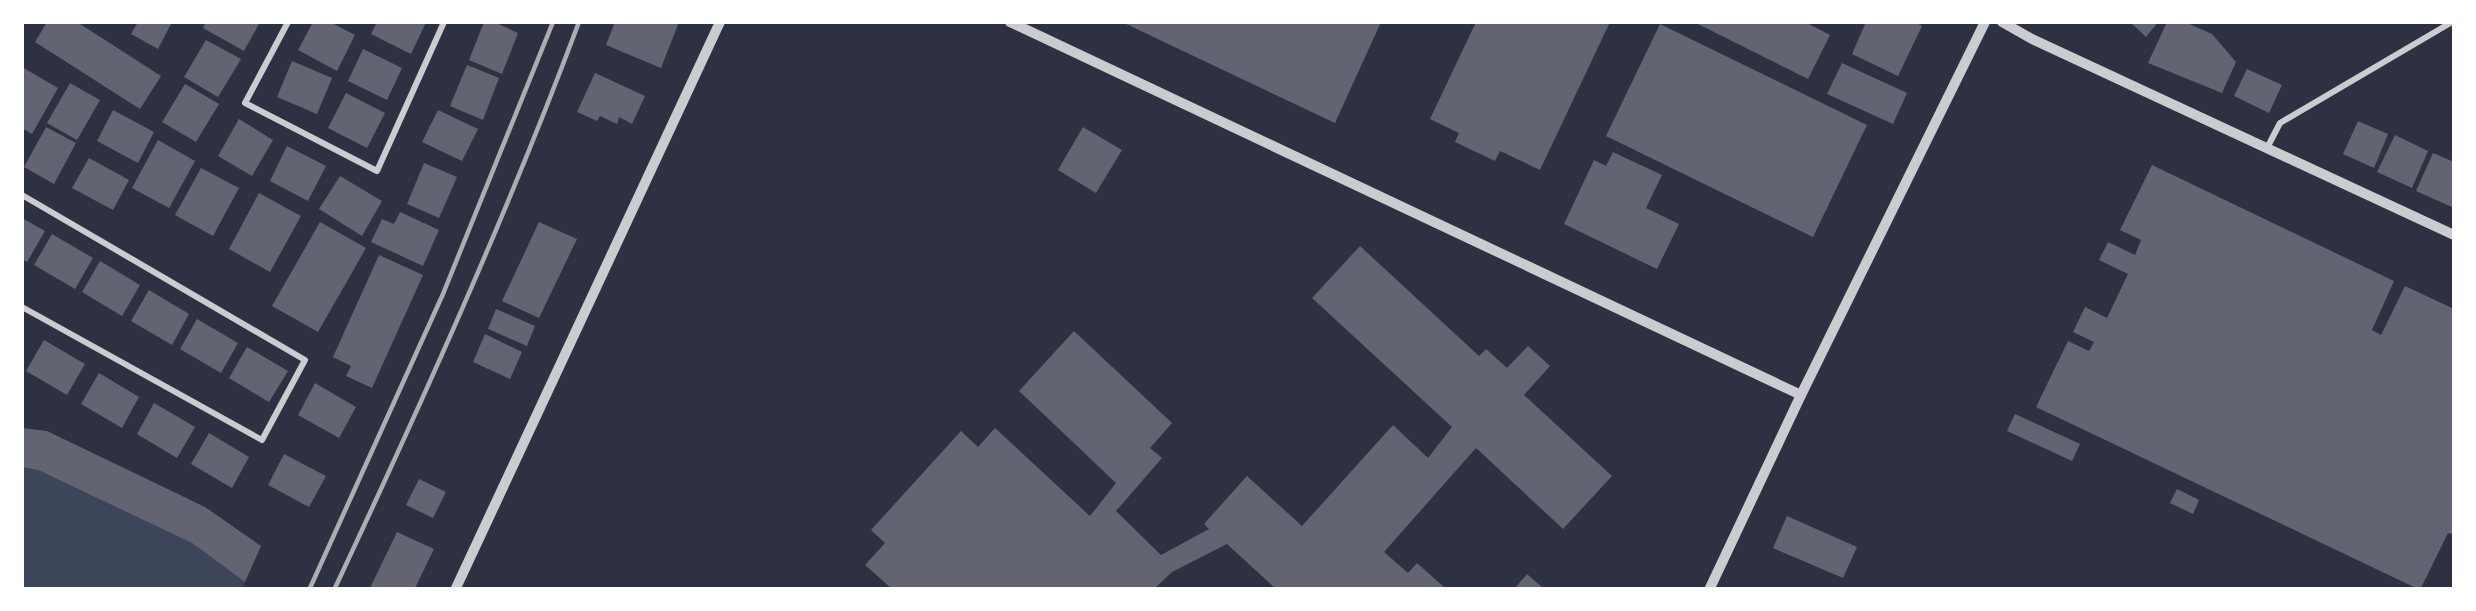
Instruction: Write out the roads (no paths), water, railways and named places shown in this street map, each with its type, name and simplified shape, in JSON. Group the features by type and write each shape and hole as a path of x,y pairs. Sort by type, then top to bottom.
{"street":[{"path":"288,22 244,103 377,171 444,22"},
{"path":"456,588 720,22"},
{"path":"1010,22 1801,395"},
{"path":"1710,588 1801,395 1985,22"},
{"path":"2002,22 2032,39 2454,235"},
{"path":"2266,148 2280,123 2452,22"},
{"path":"22,195 305,360 262,440 22,307"}],"railway":[{"path":"310,588 443,294 553,22"},
{"path":"335,588 463,308 523,166 579,22"}]}
